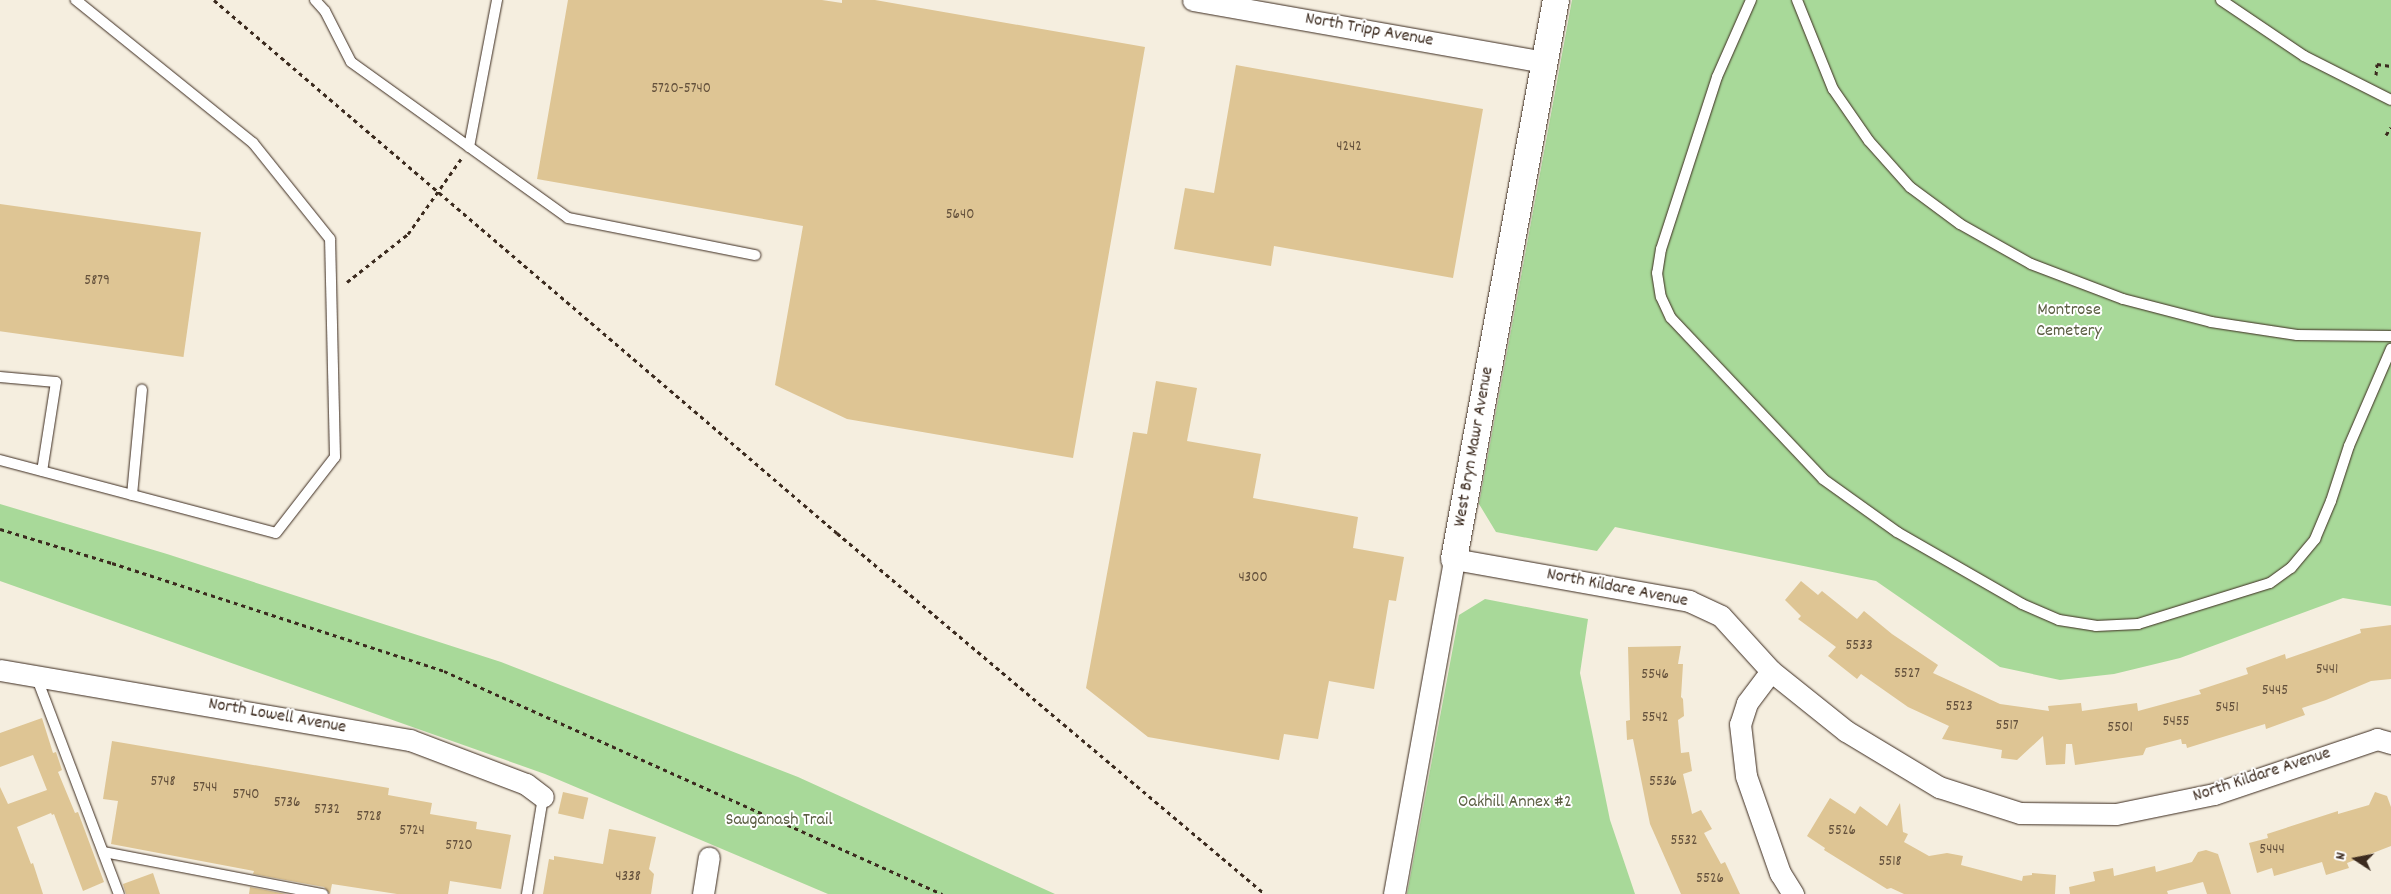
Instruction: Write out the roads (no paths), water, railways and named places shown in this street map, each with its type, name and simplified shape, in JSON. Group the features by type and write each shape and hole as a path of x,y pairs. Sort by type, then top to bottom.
{"street":[{"name":"North Tripp Avenue","path":"1194,0 1545,62"},
{"name":"West Bryn Mawr Avenue","path":"1394,894 1556,0"},
{"name":"North Kildare Avenue","path":"1454,559 1690,601 1721,616 1771,671 1846,731 1939,787 2020,813 2116,814 2214,794 2377,739 2391,743"},
{"name":"North Lowell Avenue","path":"0,670 410,740 526,784 543,797"},
{"path":"1771,671 1747,703 1740,724 1746,776 1780,873 1793,894"},
{"path":"703,894 709,857"}],"lane":[{"path":"0,460 276,533 335,457 330,239 253,143 76,0"},
{"path":"315,0 325,11 351,62 568,218 754,255"},
{"path":"469,147 498,0"},
{"path":"1751,0 1717,77 1661,249 1657,273 1661,297 1671,318 1823,479 1897,532 2022,604 2059,620 2096,626 2138,624 2270,583 2291,568 2315,539 2331,501 2356,430 2391,349"},
{"path":"1797,0 1833,89 1869,141 1910,187 1960,224 2023,260 2123,299 2212,322 2297,335 2391,336"},
{"path":"2221,0 2304,56 2391,100"},
{"path":"0,377 56,382 42,471"},
{"path":"132,495 142,389"},
{"path":"36,676 119,894"},
{"path":"527,894 543,797"},
{"path":"104,852 324,894"}],"park label":[{"name":"Montrose Cemetery","path":"2069,322"},
{"name":"Oakhill Annex #2","path":"1515,803"},
{"name":"Sauganash Trail","path":"779,821"}]}
